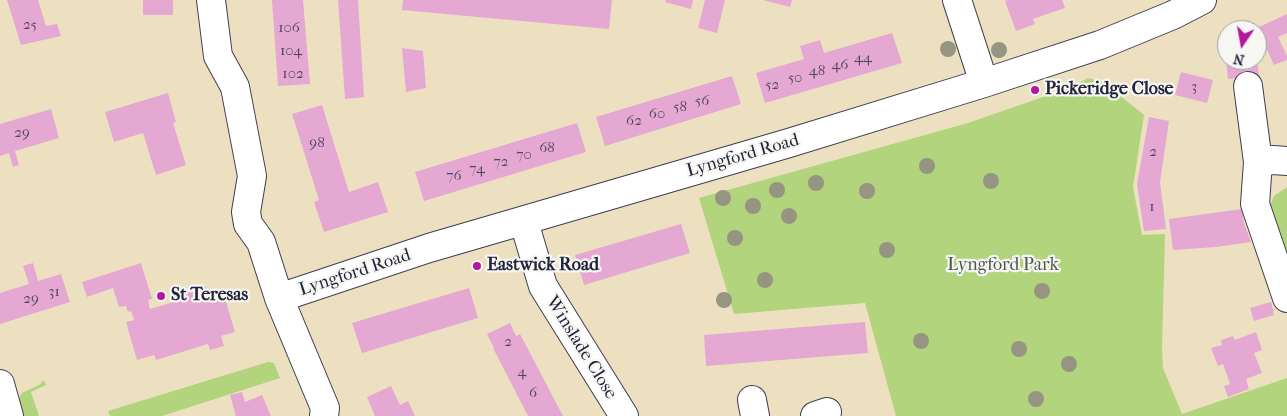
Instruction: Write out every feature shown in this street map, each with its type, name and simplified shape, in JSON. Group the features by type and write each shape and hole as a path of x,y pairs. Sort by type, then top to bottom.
{"street":[{"path":"211,0 218,56 235,87 252,176 246,212 248,224 261,242 279,298 325,408 324,416"},
{"path":"957,0 984,83"},
{"name":"Lyngford Road","path":"279,298 429,248 524,222 984,83 1100,45 1173,15 1202,0"},
{"path":"1248,86 1258,162 1255,204 1287,298"},
{"path":"1258,162 1287,161"},
{"name":"Winslade Close","path":"524,222 543,286 624,416"},
{"path":"0,384 9,416"}],"green space":[{"name":"Lyngford Park","path":"1088,78 1103,82 1144,115 1133,187 1142,235 1165,234 1163,368 1182,414 1287,378 1287,416 896,416 865,303 734,314 699,198 968,123 1072,87"},
{"path":"1287,187 1287,273 1267,213 1274,196"},
{"path":"268,362 274,363 280,378 162,416 110,416 108,411"},
{"path":"44,380 46,385 31,392 39,416 18,416 18,400 22,393 39,385"}],"building":[{"path":"7,0 38,0 46,26 57,24 61,36 21,45"},
{"path":"143,0 173,0 173,15 143,15"},
{"path":"272,0 303,0 310,84 278,86"},
{"path":"338,0 358,0 364,97 345,99"},
{"path":"403,0 612,0 609,29 402,10"},
{"path":"666,0 693,0 691,9 665,2"},
{"path":"705,0 725,0 717,33 698,28"},
{"path":"763,0 792,0 790,7"},
{"path":"1062,0 1065,8 1033,19 1035,24 1016,31 1005,1"},
{"path":"1287,14 1287,33 1278,37 1287,60 1274,65 1267,50 1267,23"},
{"path":"892,33 902,63 765,103 756,73 804,59 800,46 820,40 824,53"},
{"path":"402,48 423,51 426,88 406,92"},
{"path":"1227,70 1258,70 1259,76 1228,79"},
{"path":"1181,72 1213,80 1207,103 1175,95"},
{"path":"732,76 741,104 605,146 596,117"},
{"path":"168,93 176,122 173,123 186,165 156,175 143,133 114,142 105,112"},
{"path":"322,105 349,192 378,182 388,212 324,232 314,202 319,200 292,114"},
{"path":"51,109 59,138 15,151 19,165 13,167 9,153 0,156 0,124"},
{"path":"1149,117 1169,121 1160,182 1166,229 1144,231 1137,184"},
{"path":"577,123 586,152 424,201 415,172"},
{"path":"1242,209 1244,223 1251,242 1173,250 1169,219"},
{"path":"681,224 690,253 584,285 575,255"},
{"path":"33,263 38,281 61,274 70,302 0,324 0,293 29,284 23,266"},
{"path":"141,263 152,299 148,300 150,309 181,300 180,294 206,287 209,296 223,292 235,332 221,336 224,346 210,350 208,344 156,360 154,355 137,360 126,322 134,320 131,311 128,312 126,306 119,307 113,288 87,297 82,282"},
{"path":"469,288 478,318 362,353 352,323"},
{"path":"1271,302 1274,315 1254,321 1250,308"},
{"path":"865,322 868,353 706,366 704,335"},
{"path":"510,323 516,336 520,334 563,416 528,416 487,334"},
{"path":"1256,332 1262,350 1254,353 1262,373 1246,379 1249,389 1228,397 1224,386 1230,384 1223,364 1218,366 1211,348 1222,345 1221,340 1233,336 1235,340"},
{"path":"391,386 400,405 408,401 415,416 375,416 367,397"},
{"path":"242,392 245,402 262,395 271,416 236,416 230,395"}],"place":[{"name":"Pickeridge Close","path":"1035,90"},
{"name":"Eastwick Road","path":"477,266"},
{"name":"St Teresas","path":"161,296"}]}
